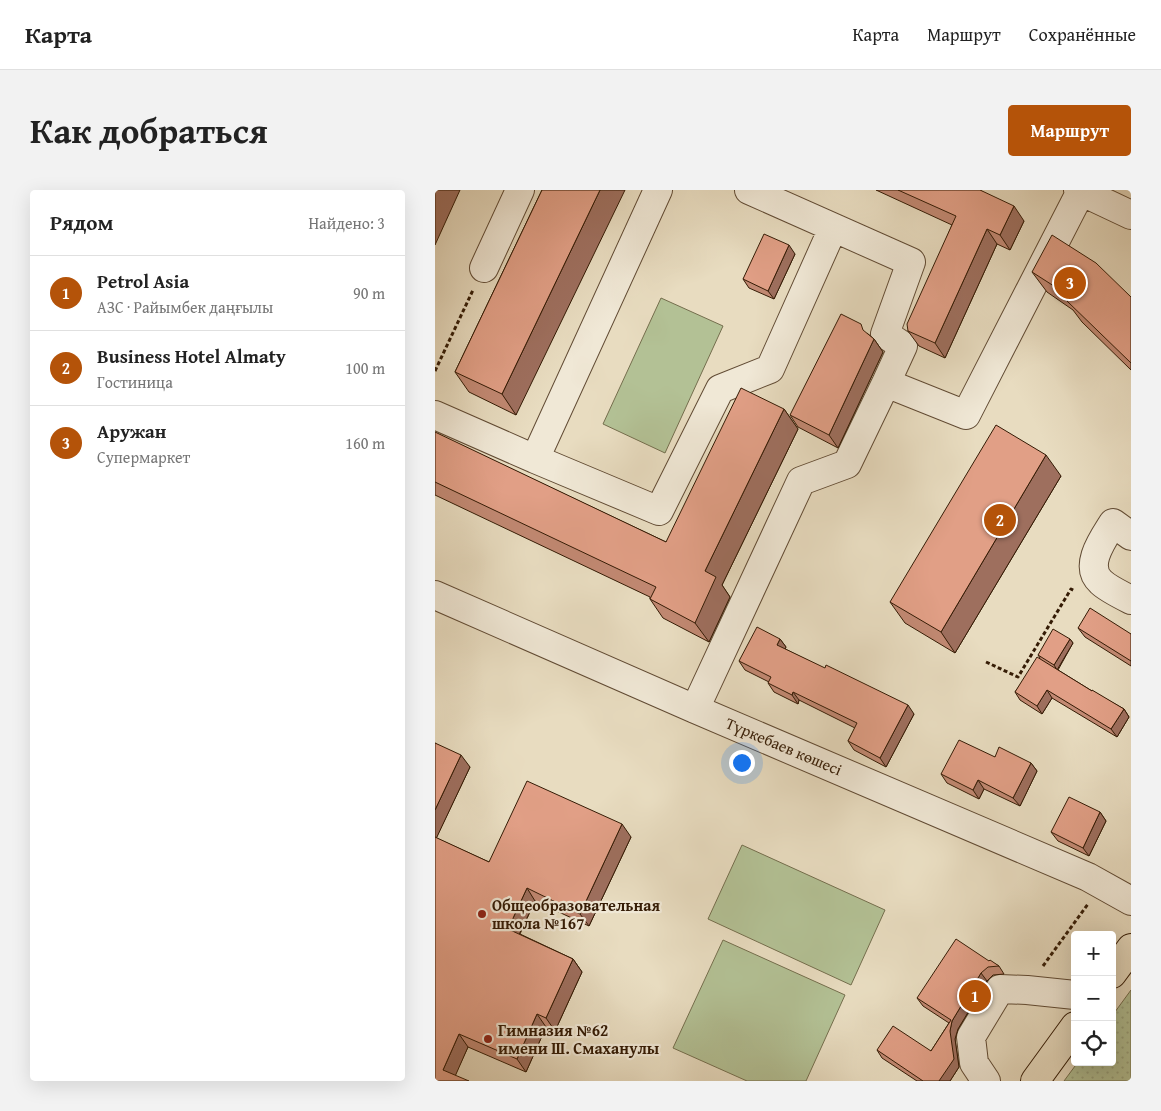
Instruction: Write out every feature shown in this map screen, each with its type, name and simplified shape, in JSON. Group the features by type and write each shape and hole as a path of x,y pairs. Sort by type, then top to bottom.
{"main road":[{"path":"1116,969 1131,948"},
{"path":"1035,1081 1071,1032"}],"street":[{"path":"483,268 520,190"},
{"path":"535,458 658,190"},
{"path":"695,708 801,482 847,464 903,346 885,334 911,262 749,190"},
{"path":"887,383 966,415 1079,191 1131,214"},
{"path":"435,415 659,511 720,389 771,368 833,228"},
{"path":"1131,536 1113,523 1096,553 1093,569 1100,582 1131,600"},
{"name":"Түркебаев көшесі","path":"435,595 1088,877 1131,901"},
{"path":"986,1081 974,1063 971,1037 1000,989 1071,995"}],"path":[{"path":"435,371 483,268"},
{"path":"986,662 1018,677 1071,589 1078,593"}],"green space":[{"path":"661,298 723,326 665,453 603,424"},
{"path":"742,845 885,910 851,985 708,919"},
{"path":"723,940 845,995 806,1081 747,1081 673,1048"},
{"path":"1131,990 1131,1081 1064,1081 1075,1066 1116,1066 1116,1011"}],"building":[{"path":"542,190 600,190 502,394 455,372"},
{"path":"898,190 980,190 1014,206 1000,235 987,229 935,343 908,331 907,324 956,216"},
{"path":"764,234 789,245 768,291 743,279"},
{"path":"1052,235 1096,263 1131,297 1131,363 1067,301 1071,297 1032,272"},
{"path":"841,314 861,324 863,330 874,339 829,435 790,415"},
{"path":"741,388 784,409 705,571 716,577 695,623 650,599 656,587 435,482 435,432 666,542"},
{"path":"996,425 1046,455 941,632 890,602"},
{"path":"1090,608 1131,634 1131,661 1078,628"},
{"path":"757,627 780,639 777,645 825,668 826,665 908,705 880,758 848,741 857,723 793,692 792,695 768,683 771,677 739,661"},
{"path":"1053,629 1070,639 1054,665 1038,655"},
{"path":"1037,657 1124,709 1111,729 1047,690 1037,706 1015,692"},
{"path":"959,740 995,757 999,747 1031,763 1013,798 978,780 973,790 941,774"},
{"path":"435,743 461,755 435,810"},
{"name":"Общеобразовательная школа №167","path":"527,781 622,824 580,914 527,888 508,929 573,959 546,1018 537,1014 517,1059 459,1034 443,1070 469,1081 435,1081 435,837 489,862"},
{"path":"1069,797 1100,812 1083,848 1051,832"},
{"path":"956,939 999,966 988,967 981,973 952,1021 950,1031 954,1059 939,1081 923,1081 877,1050 893,1026 931,1051 951,1020 917,998"}],"place":[{"name":"Аружан","path":"1070,283"},
{"name":"Business Hotel Almaty","path":"1000,520"},
{"name":"Общеобразовательная школа №167","path":"482,914"},
{"name":"Petrol Asia","path":"975,996"},
{"name":"Гимназия №62 имени Ш. Смаханулы","path":"488,1039"}]}
